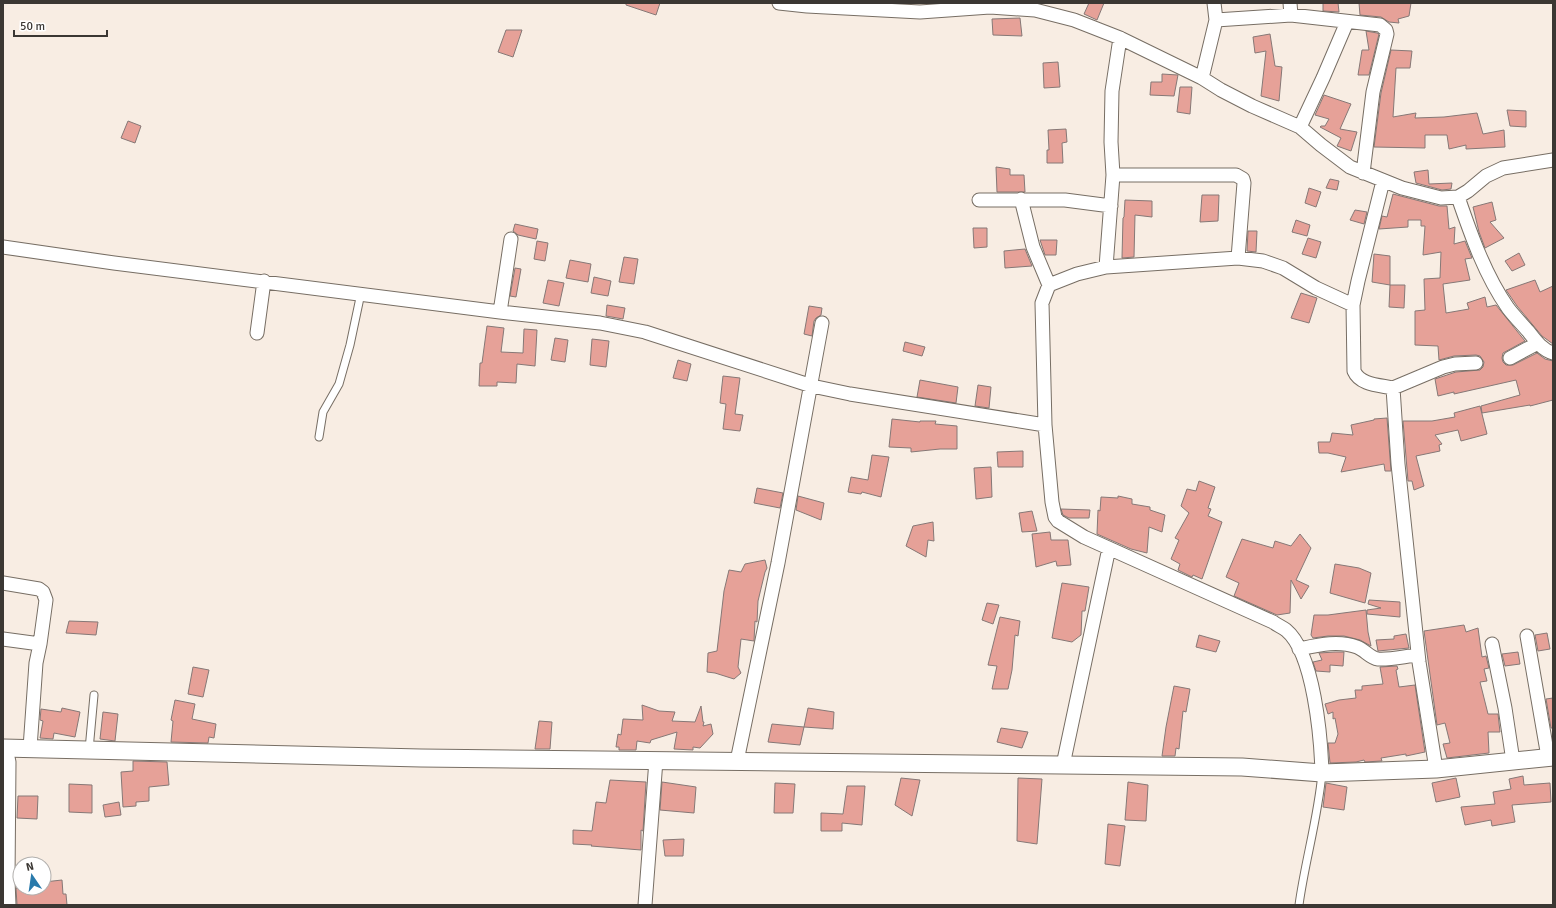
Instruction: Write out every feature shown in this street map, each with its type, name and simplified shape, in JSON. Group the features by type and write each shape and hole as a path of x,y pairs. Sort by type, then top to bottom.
{"street":[{"path":"779,3 806,6 920,12 991,5 1035,10 1074,20 1120,38 1202,78 1252,106 1300,126 1339,160 1350,167 1402,188 1441,198 1458,197 1486,176 1503,168 1553,160"},
{"path":"1202,78 1216,20 1214,3"},
{"path":"1216,20 1290,9 1347,22 1380,25 1386,30 1387,34 1373,92 1363,173"},
{"path":"1300,126 1347,22"},
{"path":"1106,267 1113,175 1111,142 1112,91 1120,38"},
{"path":"1113,175 1236,175 1240,177 1244,183 1238,258"},
{"path":"1383,181 1353,305 1354,371 1356,376 1364,382 1393,388 1443,367 1455,364 1476,363"},
{"path":"1458,197 1486,269 1508,308 1538,343 1548,352 1553,353"},
{"path":"1020,199 1033,247 1049,285 1042,303 1045,425 1052,502 1055,517 1058,521 1084,537 1273,622 1287,630 1299,649 1308,670 1320,733 1322,773"},
{"path":"979,200 1065,200 1111,206"},
{"path":"500,312 511,239"},
{"path":"3,247 114,263 361,293 500,312 600,323 645,332 812,386 850,394 1045,425"},
{"path":"1049,285 1077,274 1106,267 1238,258 1262,261 1283,268 1316,288 1353,305"},
{"path":"256,333 264,281"},
{"path":"737,761 778,563 812,386 822,323"},
{"path":"1510,358 1538,343"},
{"path":"1393,388 1398,464 1418,655 1436,769"},
{"path":"1063,765 1109,548"},
{"path":"3,583 39,589 43,592 46,600 43,630 36,663 30,748"},
{"path":"9,905 6,881 9,762 4,748 421,758 1242,767 1322,773 1436,769 1550,757 1527,636"},
{"path":"3,639 40,644"},
{"path":"1299,649 1331,643 1358,647 1371,656 1379,659 1418,655"},
{"path":"1492,644 1505,708 1513,761"},
{"path":"645,905 656,760"}],"lane":[{"path":"319,437 323,412 339,384 350,345 361,293"},
{"path":"89,750 94,695"},
{"path":"1299,905 1303,877 1320,796 1322,773"}],"building":[{"path":"626,3 660,3 656,15 626,5"},
{"path":"1089,3 1104,3 1097,20 1084,14"},
{"path":"1323,3 1338,3 1339,12 1323,11"},
{"path":"1359,3 1411,3 1409,16 1398,19 1399,23 1389,22 1381,17 1360,15"},
{"path":"1020,18 1022,36 993,35 992,19"},
{"path":"506,30 522,30 513,57 498,52"},
{"path":"1366,31 1379,34 1369,75 1358,75 1362,50 1369,50"},
{"path":"1270,34 1275,66 1282,67 1279,101 1261,96 1266,51 1255,53 1253,37"},
{"path":"1391,50 1412,51 1410,68 1396,68 1393,117 1416,113 1415,118 1444,117 1477,113 1483,134 1504,130 1505,147 1466,149 1466,145 1449,149 1447,135 1425,135 1425,148 1374,147 1381,93"},
{"path":"1058,62 1060,87 1044,88 1043,63"},
{"path":"1162,74 1178,75 1174,96 1150,95 1151,82 1162,82"},
{"path":"1180,87 1192,87 1190,114 1177,112"},
{"path":"1324,95 1351,104 1340,129 1357,132 1351,151 1337,146 1341,138 1320,127 1325,126 1329,119 1315,115"},
{"path":"1507,110 1526,111 1526,127 1510,126"},
{"path":"128,121 141,126 135,143 121,138"},
{"path":"1066,129 1067,142 1062,143 1063,163 1047,163 1047,150 1049,150 1048,130"},
{"path":"996,167 1010,169 1010,175 1024,175 1025,192 997,192"},
{"path":"1428,170 1429,184 1452,183 1451,189 1442,190 1416,183 1414,172"},
{"path":"1330,179 1339,181 1337,190 1326,188"},
{"path":"1309,188 1321,192 1316,207 1305,203"},
{"path":"1393,194 1439,206 1447,206 1449,229 1455,227 1454,244 1465,241 1472,258 1465,259 1470,280 1443,284 1446,313 1469,309 1467,303 1485,297 1487,307 1496,305 1525,341 1503,353 1503,362 1506,365 1513,365 1537,353 1545,359 1553,361 1553,400 1530,406 1482,413 1481,406 1520,395 1516,380 1454,394 1454,392 1438,396 1435,379 1456,372 1480,370 1483,367 1484,362 1480,356 1476,355 1454,356 1439,360 1438,346 1415,345 1415,311 1425,310 1424,279 1440,278 1441,252 1423,255 1425,226 1421,226 1421,220 1408,220 1408,227 1379,229 1382,216 1387,217"},
{"path":"1202,195 1219,195 1218,221 1200,222"},
{"path":"1125,200 1152,201 1152,217 1135,215 1134,257 1122,258 1123,218"},
{"path":"1492,202 1496,220 1490,222 1504,238 1485,248 1479,232 1473,207"},
{"path":"1355,210 1367,212 1364,224 1350,220"},
{"path":"1296,220 1310,225 1307,236 1292,232"},
{"path":"515,224 538,229 536,239 518,235 513,231"},
{"path":"973,228 987,228 987,247 974,248"},
{"path":"1248,231 1257,231 1256,252 1247,251"},
{"path":"1308,238 1321,242 1316,258 1302,254"},
{"path":"1040,240 1057,240 1056,255 1045,255"},
{"path":"537,241 548,243 545,261 534,259"},
{"path":"1025,249 1032,266 1005,268 1004,251"},
{"path":"1519,253 1525,265 1512,271 1505,261"},
{"path":"1374,254 1390,256 1390,285 1372,282"},
{"path":"624,257 638,259 634,284 619,282"},
{"path":"570,260 591,264 588,282 566,278"},
{"path":"515,268 521,269 516,297 510,296"},
{"path":"594,277 611,281 608,296 591,293"},
{"path":"548,280 564,283 559,306 543,303"},
{"path":"1535,280 1540,292 1553,286 1553,344 1542,336 1506,290"},
{"path":"1390,285 1405,285 1404,308 1389,307"},
{"path":"1301,293 1317,298 1309,323 1291,318"},
{"path":"607,305 625,308 623,319 606,316"},
{"path":"809,306 822,308 821,315 814,321 812,336 804,334"},
{"path":"487,326 504,328 501,352 523,353 524,329 537,330 535,366 517,364 516,383 497,382 497,386 479,386 480,363 482,363"},
{"path":"555,338 568,340 565,362 551,360"},
{"path":"592,339 609,341 606,367 590,365"},
{"path":"905,342 925,347 922,356 903,351"},
{"path":"678,360 691,364 687,381 673,378"},
{"path":"723,376 740,378 735,414 743,415 740,431 723,429 726,404 720,403"},
{"path":"920,380 958,387 956,403 917,397"},
{"path":"978,385 991,387 989,408 975,406"},
{"path":"1480,406 1487,434 1461,441 1458,430 1435,435 1442,444 1439,445 1440,451 1416,456 1424,486 1414,490 1412,481 1408,481 1403,421 1432,421 1455,417 1454,413"},
{"path":"1387,418 1391,471 1385,471 1384,464 1341,472 1346,457 1328,453 1319,453 1318,442 1330,442 1332,433 1353,435 1351,425 1374,419"},
{"path":"892,419 920,422 936,421 935,424 957,426 957,449 911,452 911,448 889,447"},
{"path":"1023,451 1023,467 998,467 997,452"},
{"path":"872,455 889,457 881,497 862,492 861,494 848,492 851,477 868,480"},
{"path":"991,467 992,497 976,499 974,468"},
{"path":"1199,481 1215,487 1208,508 1211,509 1208,516 1222,522 1202,579 1193,575 1192,577 1178,570 1180,564 1171,559 1179,540 1175,538 1189,513 1181,506 1187,489 1196,491"},
{"path":"757,488 783,493 780,508 754,503"},
{"path":"798,496 824,503 821,520 796,510"},
{"path":"1118,496 1132,499 1132,504 1150,507 1150,510 1165,515 1162,532 1149,527 1147,553 1131,549 1097,534 1098,510 1100,511 1101,497 1118,498"},
{"path":"1061,509 1090,510 1089,518 1069,518 1063,515"},
{"path":"1032,511 1037,531 1022,532 1019,513"},
{"path":"933,522 934,541 928,540 926,557 906,546 913,526"},
{"path":"1050,532 1051,540 1068,540 1071,565 1057,566 1056,561 1036,567 1032,534"},
{"path":"1300,534 1311,548 1296,580 1309,586 1301,599 1291,580 1290,613 1277,615 1234,596 1239,583 1226,577 1242,539 1273,548 1275,541 1291,546"},
{"path":"765,560 767,568 758,601 754,641 741,639 738,667 741,673 734,679 707,672 708,653 717,651 724,591 729,570 741,572 745,564"},
{"path":"1335,564 1359,568 1371,573 1365,603 1330,593"},
{"path":"1062,583 1089,587 1085,611 1082,611 1081,635 1072,642 1052,638"},
{"path":"1369,600 1400,602 1400,617 1367,614 1367,610 1381,608 1368,604"},
{"path":"987,603 999,605 993,624 982,620"},
{"path":"1366,610 1371,646 1360,640 1344,636 1313,638 1311,635 1314,615 1328,615"},
{"path":"1000,617 1020,621 1018,636 1015,635 1012,670 1008,689 992,689 997,666 988,665"},
{"path":"69,621 98,622 96,635 66,633"},
{"path":"1464,625 1466,632 1478,628 1482,657 1486,656 1489,668 1484,669 1487,681 1480,682 1488,714 1498,714 1500,732 1488,732 1489,753 1447,758 1443,744 1450,743 1445,723 1437,725 1424,631"},
{"path":"1547,633 1550,649 1538,651 1535,635"},
{"path":"1406,634 1409,648 1378,651 1376,640 1394,639 1394,636"},
{"path":"1199,635 1220,641 1216,652 1196,647"},
{"path":"1344,652 1343,666 1330,665 1330,672 1316,671 1313,662 1322,660 1319,653"},
{"path":"1518,652 1520,664 1505,666 1502,654"},
{"path":"1397,666 1398,669 1396,670 1399,687 1415,685 1425,752 1406,756 1406,754 1381,758 1382,761 1365,762 1364,760 1356,762 1330,763 1328,743 1335,743 1338,734 1335,718 1333,719 1333,712 1328,714 1325,704 1339,700 1356,698 1355,690 1362,690 1362,686 1383,684 1380,667"},
{"path":"193,667 209,670 203,697 188,694"},
{"path":"1174,686 1190,689 1186,712 1183,711 1179,749 1176,748 1175,756 1162,756 1166,727"},
{"path":"1553,698 1553,728 1551,728 1546,699"},
{"path":"175,700 195,704 192,719 216,724 214,738 209,737 208,743 171,742 173,721 171,720"},
{"path":"642,705 659,711 675,712 672,721 695,722 701,706 704,722 703,726 711,724 713,734 700,748 693,747 693,750 674,749 677,732 651,740 650,743 637,741 636,750 619,750 619,747 616,747 618,734 621,735 623,719 643,720"},
{"path":"62,708 80,712 75,737 54,733 53,739 40,738 43,721 40,720 41,709 61,712"},
{"path":"808,708 834,712 833,729 804,727"},
{"path":"103,712 118,714 115,741 100,739"},
{"path":"539,721 552,722 550,749 535,749"},
{"path":"772,724 804,727 800,745 768,742"},
{"path":"1001,728 1028,732 1022,748 997,742"},
{"path":"133,761 167,762 169,785 149,787 149,801 136,802 136,806 123,807 121,772 133,771"},
{"path":"1523,776 1524,785 1550,783 1551,802 1512,805 1515,822 1492,826 1491,820 1465,825 1461,807 1495,804 1493,792 1511,789 1509,779"},
{"path":"901,778 920,780 912,816 895,805"},
{"path":"1018,778 1042,779 1037,844 1017,841"},
{"path":"1456,778 1460,797 1436,802 1432,783"},
{"path":"610,780 646,782 643,831 641,830 641,850 573,844 573,830 592,831 596,802 606,803"},
{"path":"662,782 696,787 694,813 660,810"},
{"path":"1128,782 1148,785 1146,821 1125,820"},
{"path":"775,783 795,784 793,813 774,813"},
{"path":"1326,783 1347,787 1344,810 1323,807"},
{"path":"69,784 92,785 92,813 69,812"},
{"path":"847,786 865,786 862,825 842,823 842,831 821,831 821,813 843,814"},
{"path":"18,796 38,796 37,819 17,818"},
{"path":"119,802 121,815 105,817 103,805"},
{"path":"1108,824 1125,826 1120,866 1105,864"},
{"path":"684,839 683,856 665,856 663,840"},
{"path":"62,880 63,894 66,894 67,905 17,905 16,896 52,896 52,881"}]}
